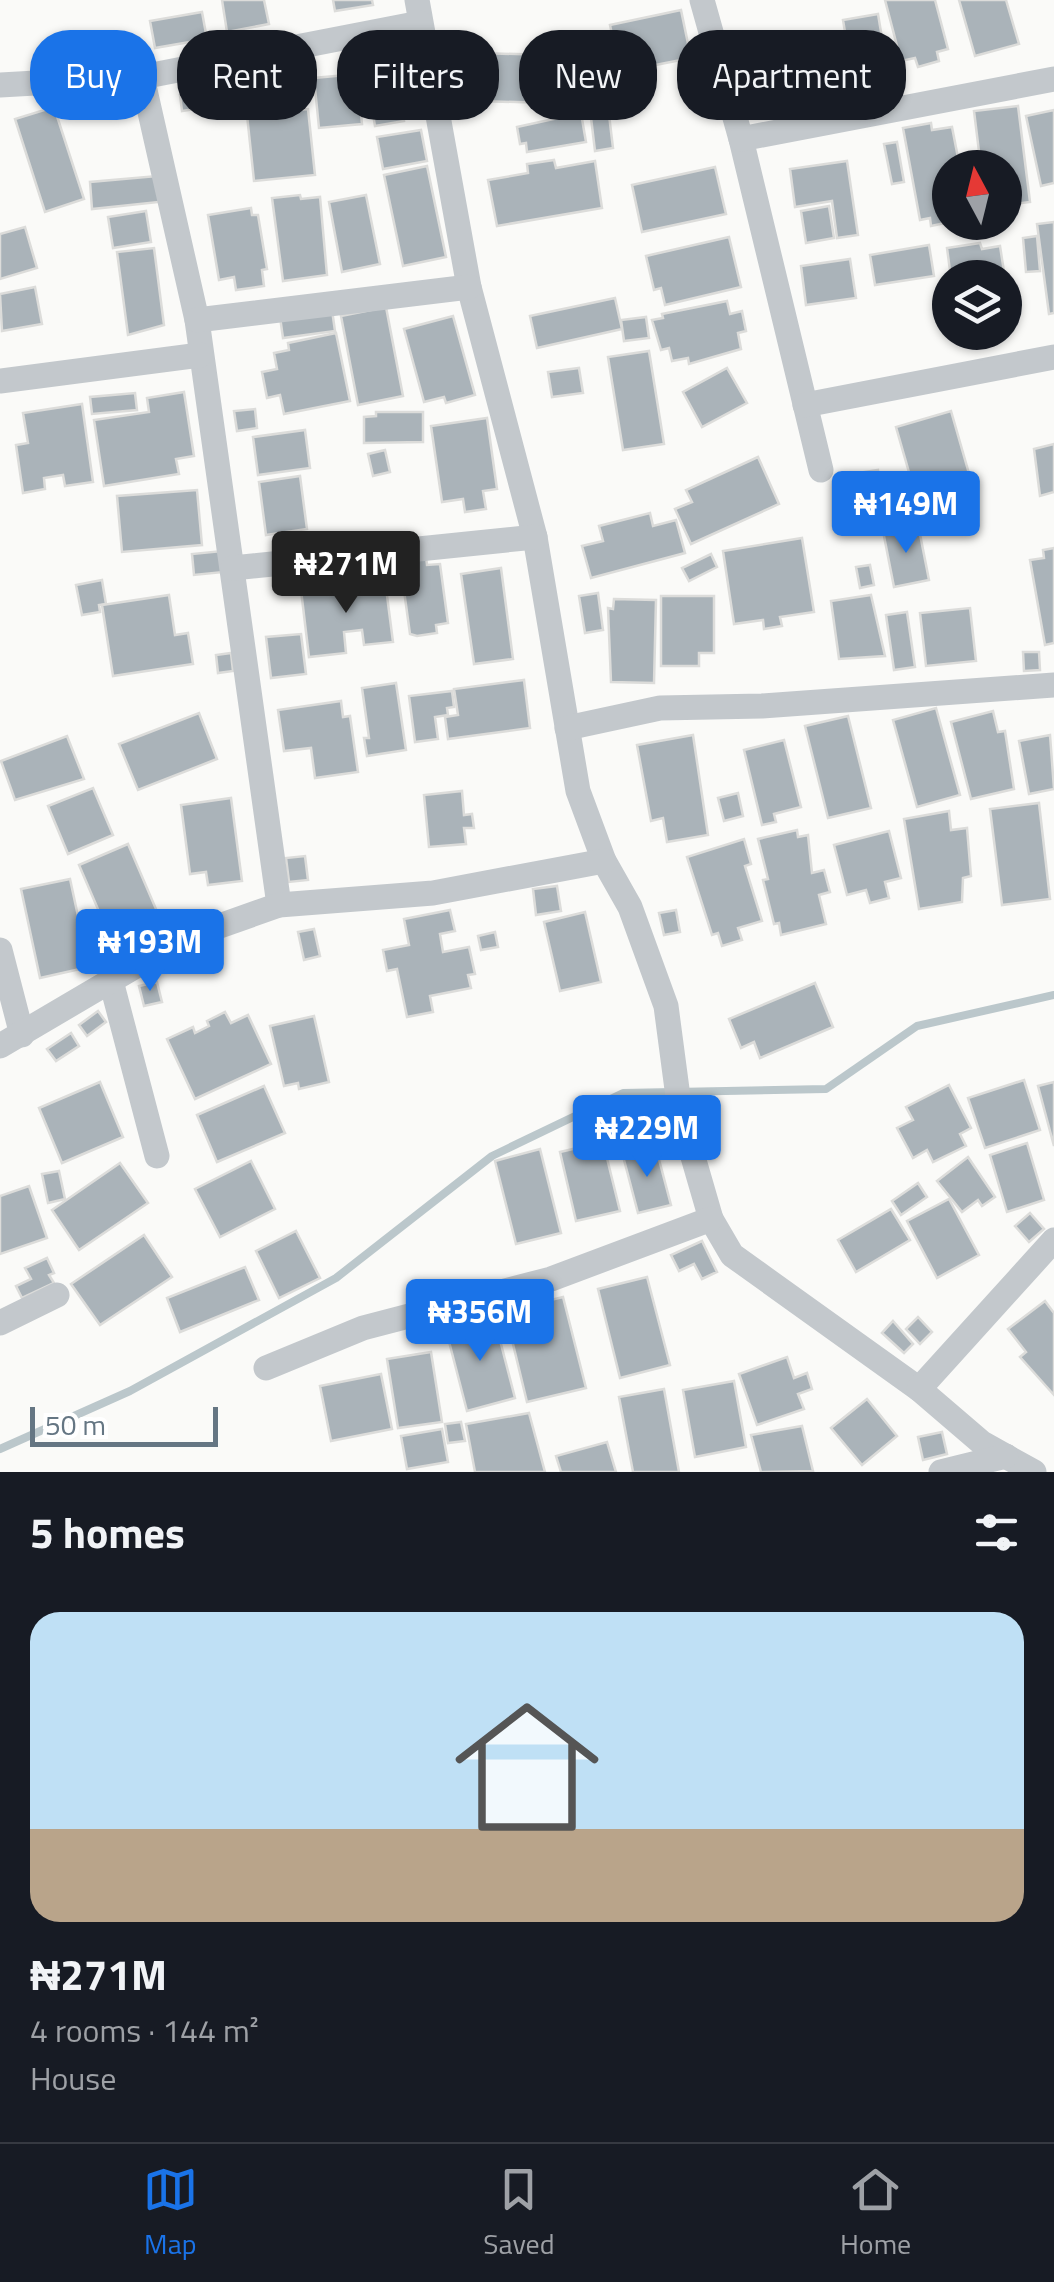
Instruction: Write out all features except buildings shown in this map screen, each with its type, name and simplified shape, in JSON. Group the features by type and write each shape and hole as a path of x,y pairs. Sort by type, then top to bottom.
{"street":[{"path":"702,0 741,139 821,470"},
{"path":"157,73 418,12 469,288 535,537 578,791 604,861 630,907 666,1006 680,1112 711,1219 732,1256 919,1389 982,1443 1034,1472"},
{"path":"741,139 1054,79"},
{"path":"0,85 30,83"},
{"path":"152,120 197,320 278,906"},
{"path":"197,320 469,288"},
{"path":"0,381 200,355"},
{"path":"805,405 1054,358"},
{"path":"233,568 535,537"},
{"path":"568,728 660,708 762,706 1054,686"},
{"path":"0,950 11,1041 180,940 278,906 433,893 604,861"},
{"path":"111,982 157,1156"},
{"path":"266,1368 363,1328 551,1279 711,1219"},
{"path":"919,1389 1054,1240"},
{"path":"0,1324 57,1295"},
{"path":"941,1472 1006,1456"}],"waterway":[{"path":"0,1449 130,1391 336,1278 492,1156 623,1093 826,1089 917,1026 1054,995"}]}
